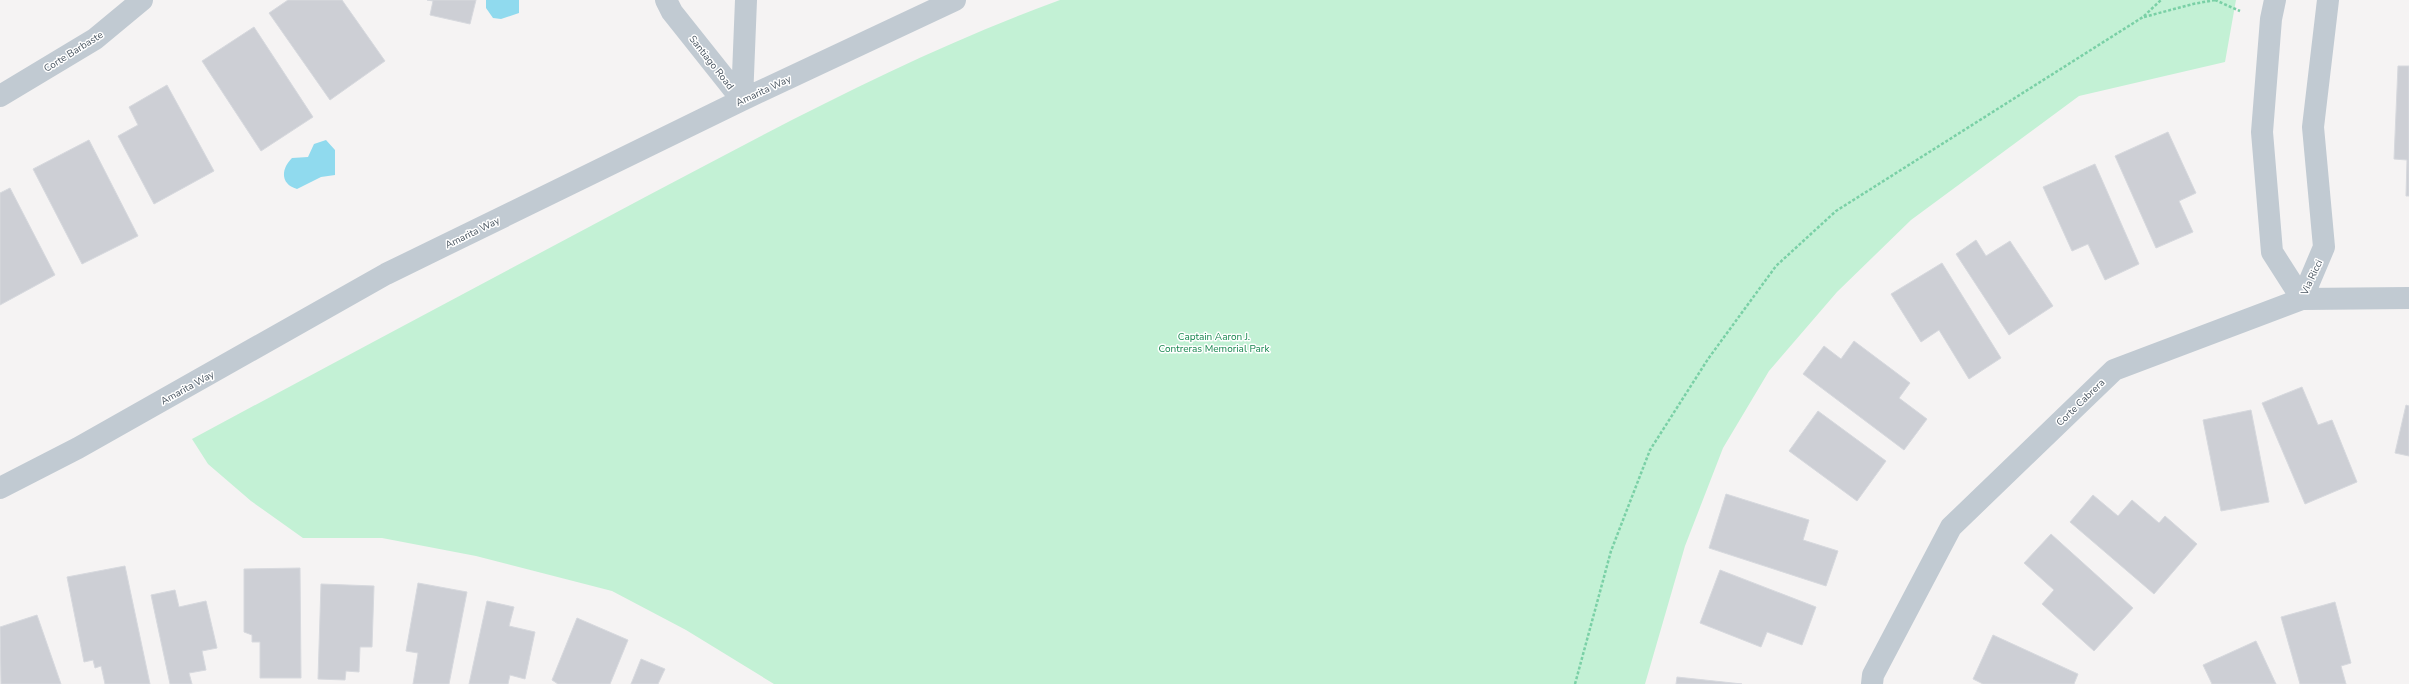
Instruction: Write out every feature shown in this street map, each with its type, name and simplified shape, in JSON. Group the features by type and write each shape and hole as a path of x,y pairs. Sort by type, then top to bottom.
{"street":[{"name":"Corte Barbaste","path":"0,96 95,39 142,0"},
{"name":"Santiago Road","path":"666,0 672,12 742,100"},
{"name":"Santiago Road","path":"742,100 746,0"},
{"name":"Amarita Way","path":"0,488 85,444 386,274 742,100 955,0"},
{"name":"Via Ricci","path":"2275,0 2271,19 2262,132 2272,252 2302,298"},
{"name":"Via Ricci","path":"2302,298 2324,247 2313,127 2328,0"},
{"name":"Corte Cabrera","path":"1872,684 1873,675 1951,527 2114,370 2302,298 2409,298"}],"path":[{"path":"1575,684 1611,551 1650,450 1708,360 1776,266 1836,211 2143,17 2160,0"},
{"path":"2143,17 2215,0"}],"green space":[{"name":"Captain Aaron J. Contreras Memorial Park","path":"1060,0 2236,0 2225,62 2079,96 1911,220 1837,292 1769,371 1723,448 1685,546 1645,684 774,684 686,630 612,591 476,556 382,538 303,538 251,501 208,464 192,439 649,195 851,90 954,42"}],"water":[{"path":"486,0 519,0 519,13 501,19 493,18 486,8"},
{"path":"326,140 335,150 335,175 321,177 297,189 291,187 285,180 284,176 284,171 288,162 292,158 308,157 314,144"}],"building":[{"path":"288,0 342,0 385,61 330,100 269,13"},
{"path":"427,0 476,0 470,24 430,15 433,1"},
{"path":"254,27 313,117 261,151 202,61"},
{"path":"2398,66 2409,66 2409,196 2406,196 2407,160 2394,159"},
{"path":"167,85 214,171 154,204 118,136 138,125 129,107"},
{"path":"2168,132 2196,193 2179,201 2193,232 2156,248 2115,156"},
{"path":"89,140 138,236 82,264 33,169"},
{"path":"2095,164 2139,264 2105,280 2088,244 2072,251 2043,187"},
{"path":"10,188 55,275 0,305 0,193"},
{"path":"1976,240 1986,256 2010,241 2053,306 2009,335 1956,254"},
{"path":"1942,263 2001,358 1969,379 1939,330 1921,342 1891,294"},
{"path":"1854,341 1910,383 1899,398 1927,419 1904,450 1803,374 1824,346 1841,359"},
{"path":"2302,387 2318,425 2332,420 2357,482 2305,504 2262,403"},
{"path":"2406,405 2409,406 2409,456 2395,453"},
{"path":"2251,410 2269,502 2221,511 2203,420"},
{"path":"1818,411 1886,461 1857,501 1789,451"},
{"path":"1726,494 1809,520 1803,540 1838,551 1826,586 1709,548"},
{"path":"2093,495 2118,516 2132,500 2159,523 2165,516 2197,544 2154,594 2070,522"},
{"path":"2051,534 2133,608 2094,651 2042,604 2054,590 2024,563"},
{"path":"125,566 150,684 105,684 101,666 95,668 93,660 84,662 67,577"},
{"path":"300,568 301,678 260,678 260,642 252,642 252,635 244,632 244,569"},
{"path":"1720,570 1816,607 1802,645 1767,632 1761,647 1700,623"},
{"path":"418,583 467,592 449,684 413,684 418,653 406,651"},
{"path":"321,584 374,586 372,647 360,647 359,672 346,671 345,680 318,679"},
{"path":"175,590 179,607 206,601 217,648 202,651 206,670 189,673 192,684 170,684 151,595"},
{"path":"487,601 514,607 509,626 535,632 525,679 510,675 508,684 469,684"},
{"path":"2335,602 2351,663 2341,666 2346,684 2300,684 2281,617"},
{"path":"37,615 61,684 1,684 0,627"},
{"path":"577,618 628,640 610,684 558,684 552,680"},
{"path":"1993,635 2078,674 2074,684 1983,684 1973,679"},
{"path":"2256,641 2276,684 2212,684 2203,665"},
{"path":"641,659 665,669 658,684 631,684"},
{"path":"1677,677 1742,684 1676,684"}]}
